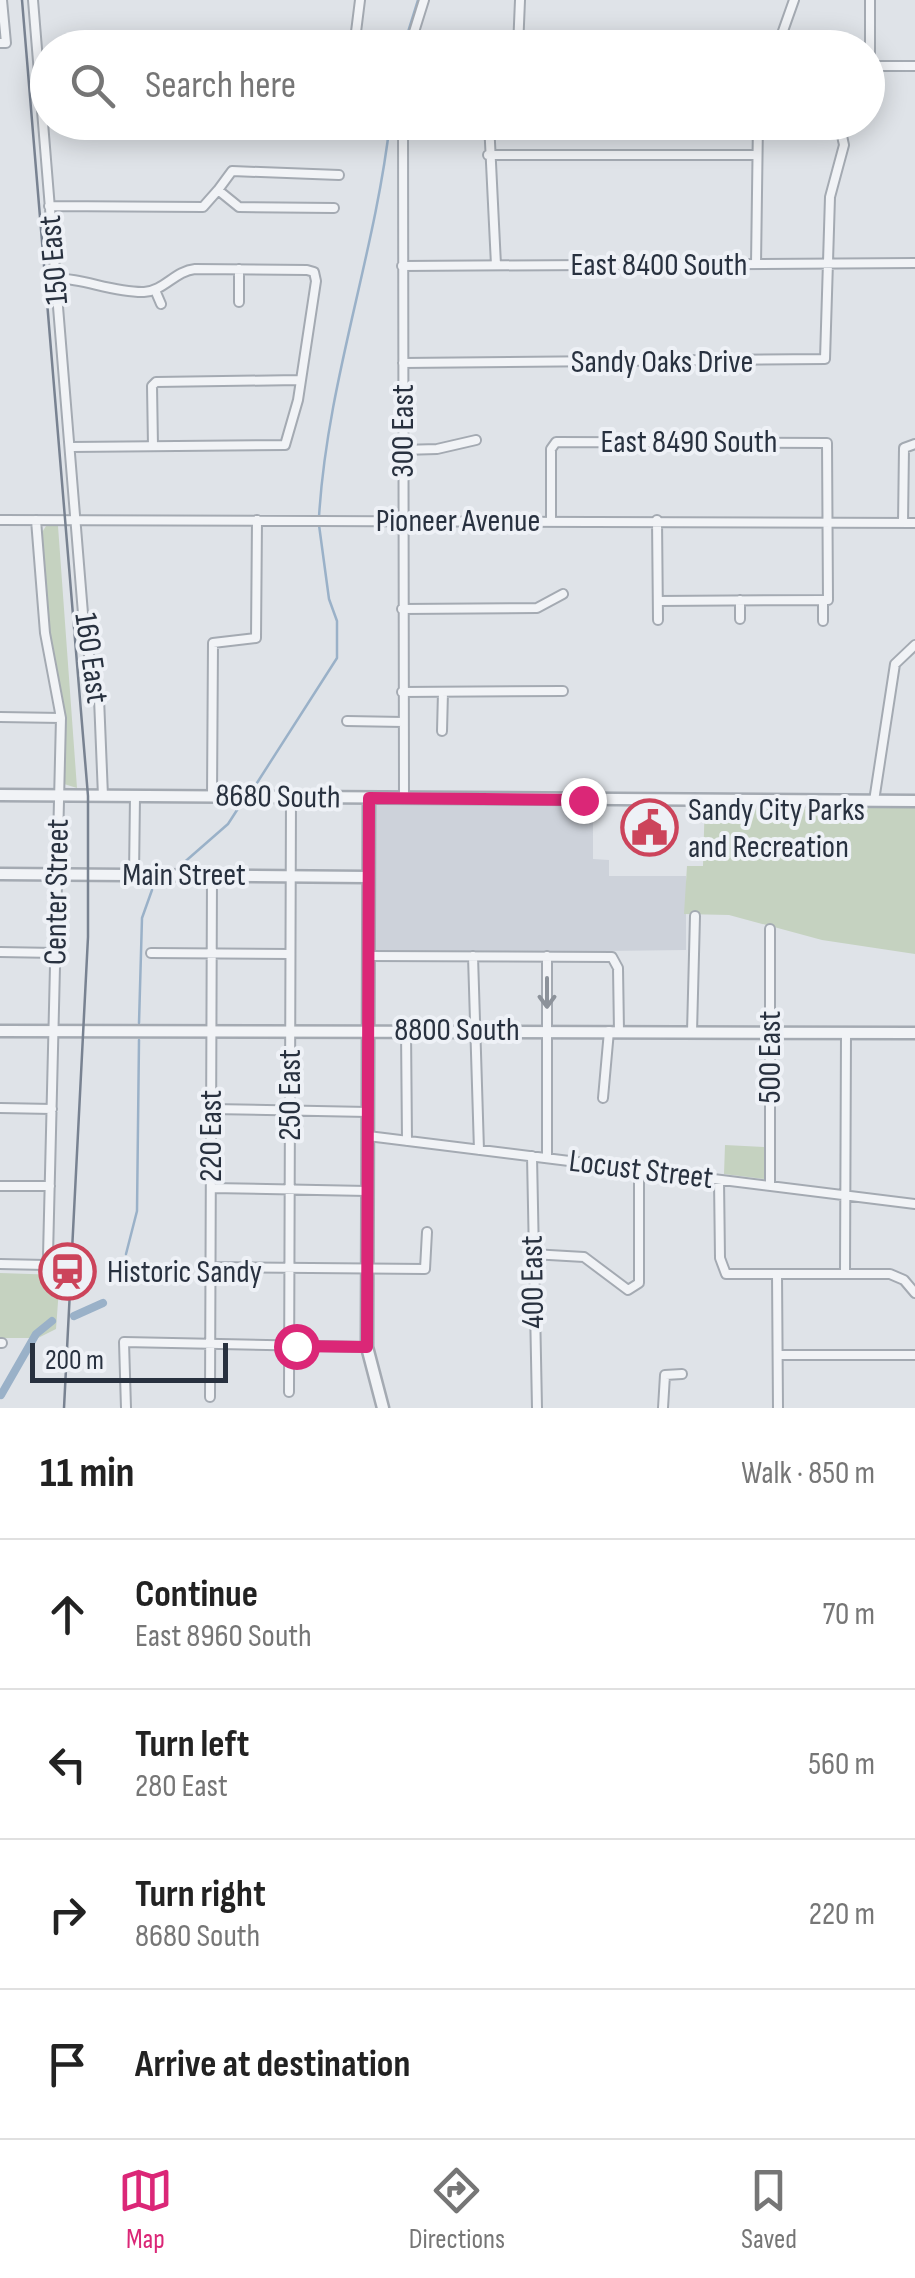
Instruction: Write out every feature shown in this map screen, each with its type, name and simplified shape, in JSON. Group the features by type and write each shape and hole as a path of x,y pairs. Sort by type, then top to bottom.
{"street":[{"path":"2,0 3,43"},
{"name":"150 East","path":"33,0 38,30"},
{"path":"356,30 360,0"},
{"path":"415,30 424,0"},
{"path":"519,30 520,0"},
{"path":"784,30 794,0"},
{"path":"870,0 870,30"},
{"path":"885,66 915,66"},
{"name":"150 East","path":"46,140 76,520"},
{"name":"300 East","path":"403,140 404,798"},
{"path":"488,140 496,265"},
{"path":"756,264 757,140"},
{"path":"829,264 830,197 844,155 842,140"},
{"path":"488,155 756,156"},
{"path":"49,206 204,207 232,171 339,175"},
{"path":"218,190 239,207 334,208"},
{"name":"East 8400 South","path":"402,266 915,263"},
{"name":"Sandy Oaks Drive","path":"403,362 820,361 827,349 829,264"},
{"path":"239,269 239,302"},
{"path":"56,279 69,278 90,287 155,290 188,270 314,272 299,380 285,445 70,447"},
{"path":"155,290 161,304"},
{"path":"153,446 152,386 156,382 299,380"},
{"path":"402,450 438,449 476,440"},
{"name":"East 8490 South","path":"551,520 553,444 827,442 828,522"},
{"path":"904,523 910,445"},
{"name":"Pioneer Avenue","path":"0,520 915,523"},
{"name":"Center Street","path":"0,1264 46,1265 50,1186 61,718 46,633 36,520"},
{"name":"160 East","path":"76,520 85,638 100,698 102,796"},
{"path":"212,796 212,643 256,638 258,520"},
{"path":"657,520 658,620"},
{"path":"658,601 828,600 828,522"},
{"path":"402,608 537,608 563,594"},
{"path":"740,600 740,620"},
{"path":"823,600 823,621"},
{"path":"874,801 895,664 914,646"},
{"path":"402,692 563,691"},
{"path":"442,730 443,692"},
{"path":"0,717 61,718"},
{"path":"346,721 403,722"},
{"name":"8680 South","path":"0,795 915,801"},
{"path":"134,875 135,796"},
{"name":"250 East","path":"289,1392 292,797"},
{"path":"369,798 367,1347 383,1408"},
{"name":"Main Street","path":"0,874 368,877"},
{"name":"220 East","path":"210,1397 212,876"},
{"path":"692,1032 694,916"},
{"name":"500 East","path":"770,929 770,1186"},
{"path":"0,952 55,952"},
{"path":"151,953 290,954"},
{"path":"368,956 615,960 614,1032 603,1098"},
{"path":"474,956 479,1150"},
{"path":"547,956 547,1158"},
{"name":"8800 South","path":"0,1030 915,1033"},
{"path":"406,1030 407,1141"},
{"path":"845,1274 846,1032"},
{"path":"0,1108 52,1108"},
{"path":"211,1109 368,1112"},
{"name":"Locust Street","path":"368,1136 915,1204"},
{"name":"400 East","path":"532,1156 537,1408"},
{"path":"532,1254 584,1257 628,1290 639,1283 640,1169"},
{"path":"718,1180 722,1269 726,1274 890,1274 904,1280 915,1292"},
{"path":"0,1186 50,1186"},
{"path":"210,1188 368,1191"},
{"path":"210,1268 425,1269 426,1232"},
{"path":"778,1274 778,1408"},
{"path":"126,1408 124,1342 367,1347"},
{"path":"778,1355 915,1354"},
{"path":"663,1408 665,1375 682,1374"}],"shaded area":[{"path":"374,795 593,796 593,859 609,860 609,876 686,876 686,950 368,954"}],"green space":[{"path":"46,526 58,526 77,788 64,784 65,710 50,635 41,534"},
{"path":"705,797 915,798 915,954 822,940 729,915 684,914 687,866 703,866"},
{"path":"725,1145 764,1147 765,1179 724,1174"},
{"path":"0,1273 60,1275 56,1329 38,1338 0,1338"}],"waterway":[{"path":"409,30 418,0"},
{"path":"319,517 331,417 387,140"},
{"path":"255,786 337,658 337,621 329,599 319,525"},
{"path":"180,866 228,824 239,807"},
{"path":"139,1023 142,918 152,890"},
{"path":"126,1254 137,1211 139,1040"},
{"path":"74,1316 103,1303"},
{"path":"1,1395 36,1334 52,1321"}],"tram line":[{"path":"22,0 30,96"},
{"path":"34,140 88,796 88,937 64,1408"}],"place":[{"name":"Sandy City Parks and Recreation","path":"649,828"},
{"name":"Historic Sandy","path":"68,1272"}],"route":[{"path":"296,1346 367,1347 369,798 583,800"}]}
